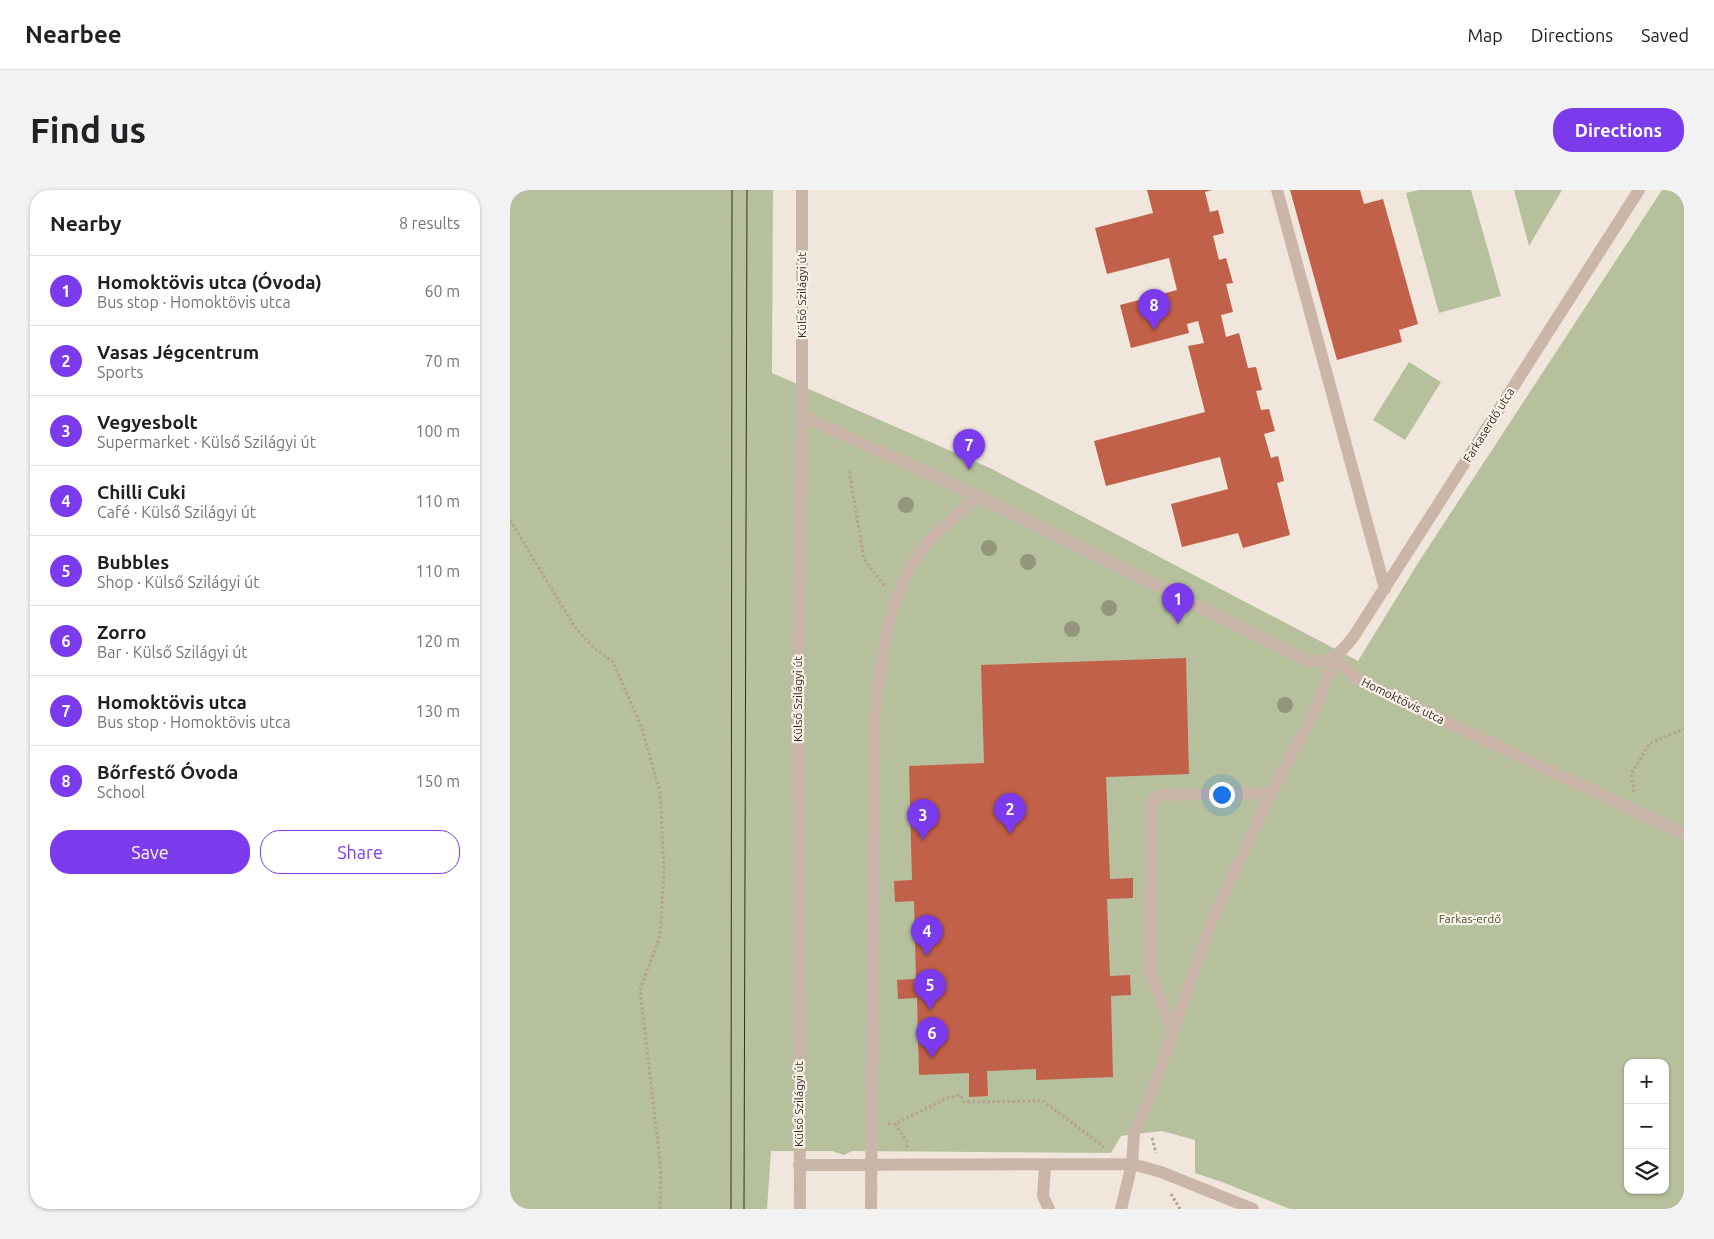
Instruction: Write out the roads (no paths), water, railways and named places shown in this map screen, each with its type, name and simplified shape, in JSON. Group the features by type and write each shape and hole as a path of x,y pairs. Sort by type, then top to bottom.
{"street":[{"name":"Külső Szilágyi út","path":"800,1209 798,661 802,416 802,190"},
{"path":"1277,190 1384,589"},
{"name":"Farkaserdő utca","path":"1121,1209 1132,1164 1134,1134 1155,1083 1212,920 1271,793 1314,712 1335,658 1354,636 1639,190"},
{"path":"802,416 978,496 1309,660 1328,661 1335,658"},
{"path":"871,1209 875,712 886,636 896,601 911,567 930,541 978,496"},
{"name":"Homoktövis utca","path":"1335,658 1356,678 1381,691 1684,834"},
{"path":"1172,1030 1150,971 1151,802 1160,795 1271,793"},
{"path":"799,1165 1132,1164 1161,1172 1253,1209"},
{"path":"1045,1165 1043,1196 1049,1209"}],"tram line":[{"path":"731,1209 732,190"},
{"path":"744,1209 747,190"}],"place":[{"name":"Bőrfestő Óvoda","path":"1154,330"},
{"name":"Homoktövis utca","path":"969,470"},
{"name":"Homoktövis utca (Óvoda)","path":"1178,624"},
{"name":"Vasas Jégcentrum","path":"1010,834"},
{"name":"Vegyesbolt","path":"923,840"},
{"name":"Chilli Cuki","path":"927,956"},
{"name":"Bubbles","path":"930,1010"},
{"name":"Zorro","path":"932,1058"}],"park label":[{"name":"Farkas-erdő","path":"1470,919"}]}
